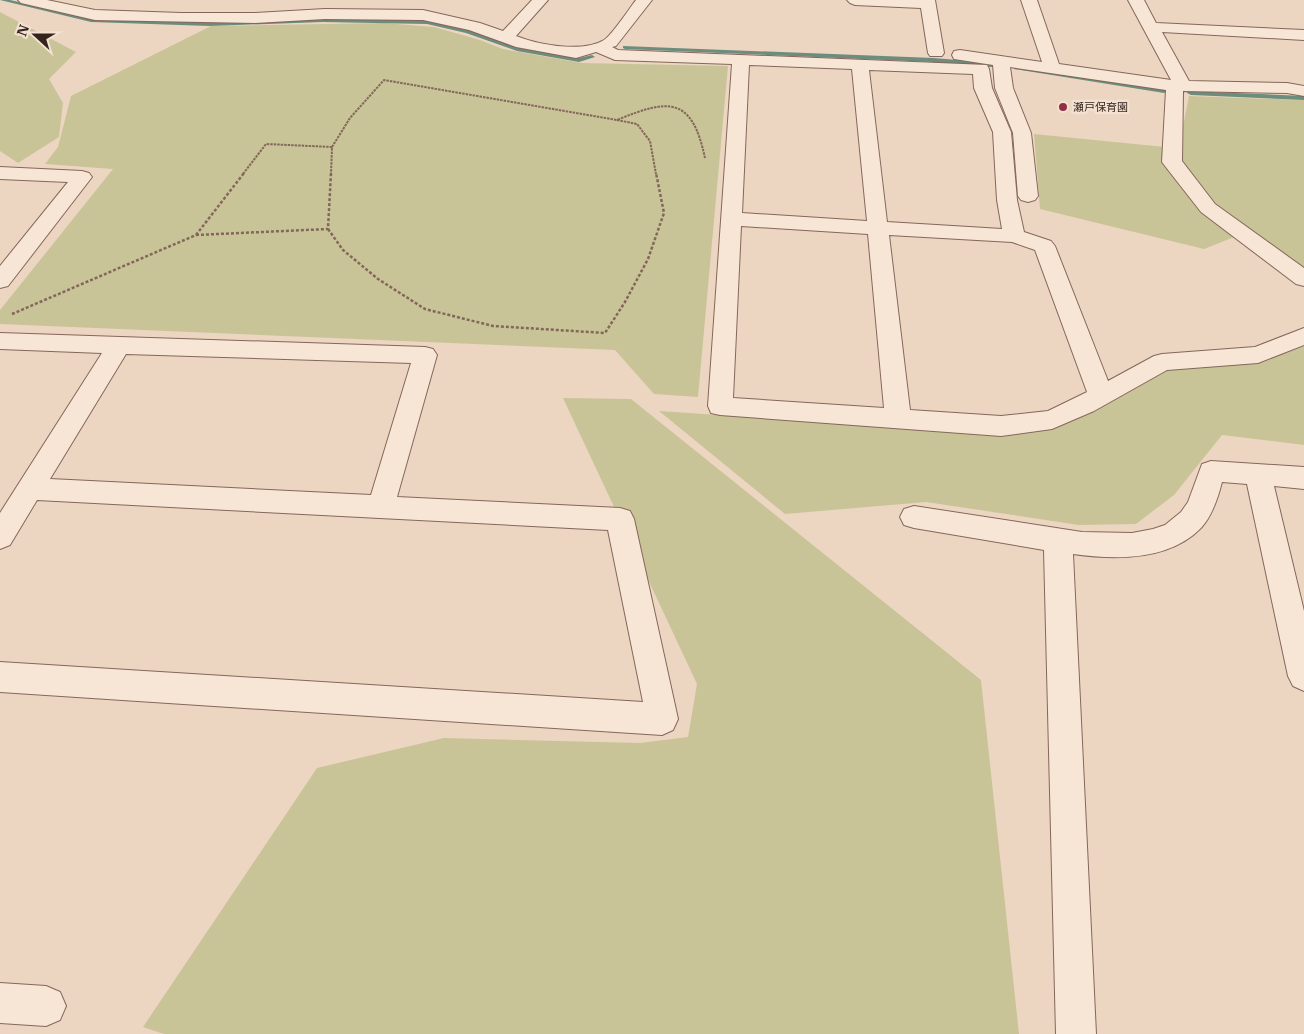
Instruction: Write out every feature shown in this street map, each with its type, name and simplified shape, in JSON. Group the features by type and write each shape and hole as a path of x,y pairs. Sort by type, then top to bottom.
{"street":[{"path":"26,0 101,15 217,18 324,14 423,15 474,26 522,44 576,53 606,43 936,53 1001,60 1179,86 1286,88 1304,91"},
{"path":"101,15 123,0"},
{"path":"217,18 237,0"},
{"path":"324,14 339,0"},
{"path":"423,15 436,0"},
{"path":"505,38 540,0"},
{"path":"606,43 644,0"},
{"path":"855,0 928,2 936,53"},
{"path":"1029,0 1052,67"},
{"path":"1136,0 1179,86 1172,162 1208,208 1304,279"},
{"path":"1151,27 1304,35"},
{"path":"606,43 614,55 981,69 983,88 1002,132 1007,200 1014,236"},
{"path":"741,59 720,406 1001,426 1052,420 1101,396 1162,362 1258,355 1304,336"},
{"path":"1001,60 1004,88 1022,133 1028,196"},
{"path":"860,64 898,419"},
{"path":"0,174 82,177 0,281"},
{"path":"732,220 1014,236 1044,246 1101,396"},
{"path":"0,341 425,355 381,506"},
{"path":"0,537 119,346"},
{"path":"914,517 1090,545 1122,546 1146,543 1170,535 1191,520 1204,500 1211,471 1304,478"},
{"path":"1258,475 1304,676"},
{"path":"0,677 662,719 620,519 30,489"},
{"path":"1058,540 1076,1034"},
{"path":"0,1003 46,1006"}],"path":[{"path":"384,80 617,120 637,124 650,141 664,213 648,259 625,302 606,332 493,326 425,309 378,279 343,250 328,228 332,147 350,118 384,80"},
{"path":"617,120 645,108 671,108 687,112 695,124 705,160"},
{"path":"196,235 266,144 332,147"},
{"path":"9,315 196,235 328,228"}],"shaded area":[{"path":"0,12 76,52 49,79 63,103 59,137 18,163 0,151"},
{"path":"384,23 434,27 480,40 503,49 582,63 728,66 698,397 654,394 615,350 0,324 0,310 113,169 45,164 58,147 71,96 211,26"},
{"path":"1189,96 1304,100 1304,274 1211,208 1176,162"},
{"path":"1034,134 1165,147 1239,235 1204,249 1040,209"},
{"path":"1304,344 1304,445 1222,435 1174,495 1136,524 1079,525 926,502 785,514 659,411 1003,434 1058,427 1168,366"},
{"path":"563,398 631,399 981,680 1019,1034 164,1034 143,1027 317,768 444,738 640,743 688,737 697,684"}],"waterway":[{"path":"2,0 91,20 210,24 323,20 427,22 468,31 517,49 579,60 592,57"},
{"path":"625,47 934,60 992,65"},
{"path":"1016,68 1164,91"},
{"path":"1191,93 1304,98"}],"place":[{"name":"瀬戸保育園","path":"1063,107"}]}
